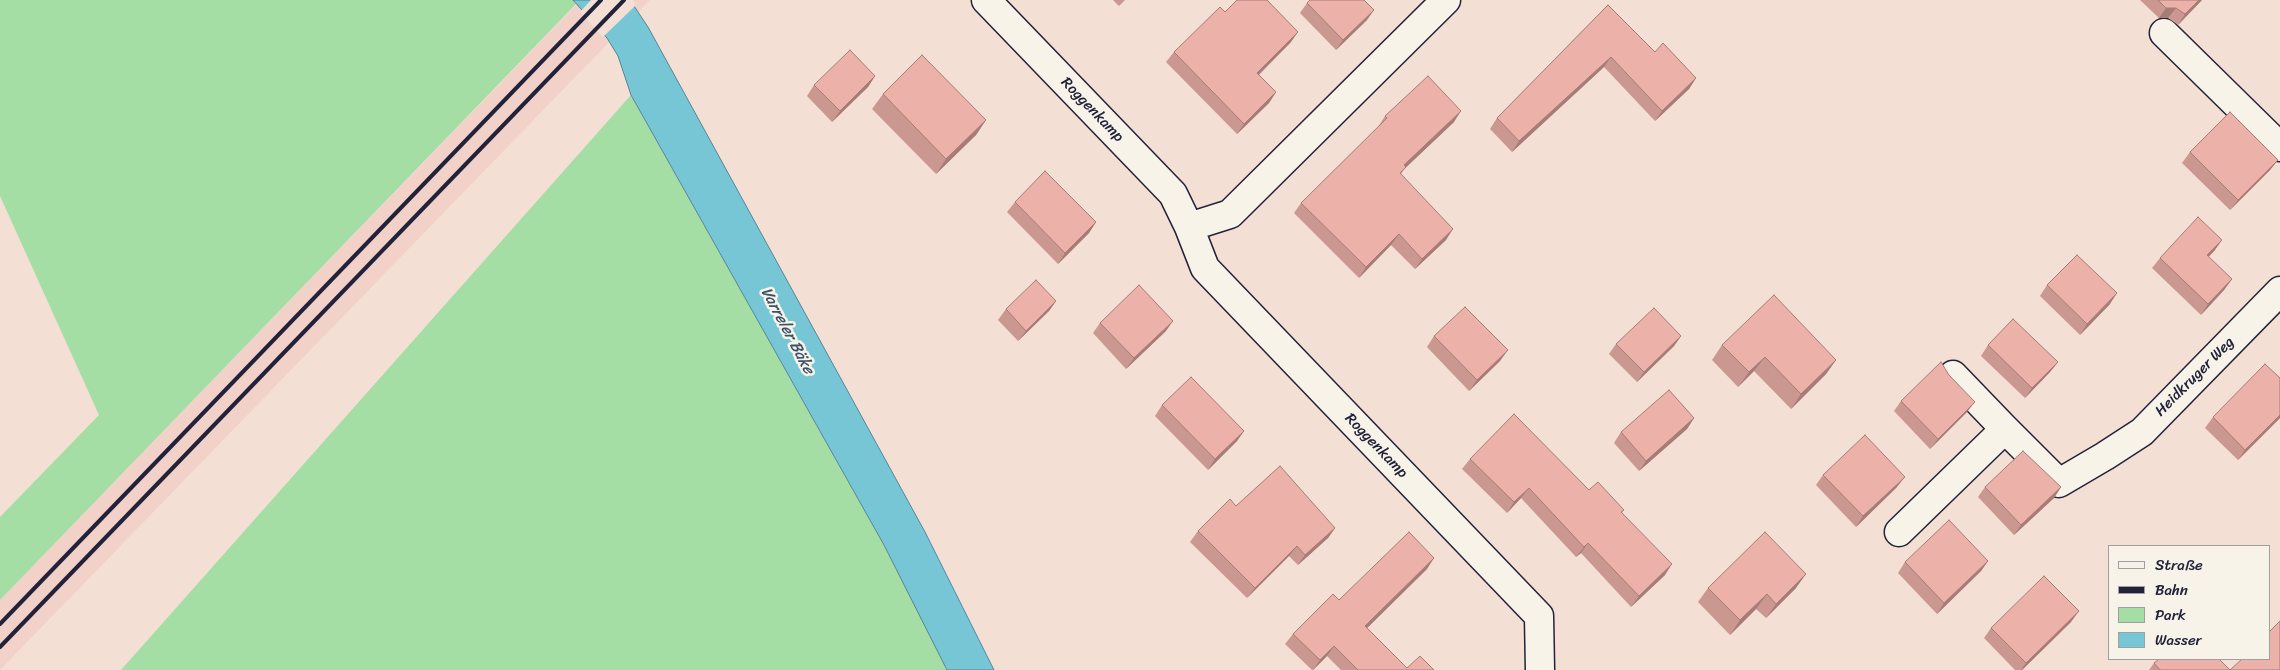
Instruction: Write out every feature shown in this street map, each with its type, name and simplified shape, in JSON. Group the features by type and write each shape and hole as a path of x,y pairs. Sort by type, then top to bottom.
{"street":[{"name":"Roggenkamp","path":"986,0 1173,194 1189,227 1205,268 1539,616 1540,670"},
{"path":"1189,227 1230,214 1446,0"},
{"path":"2164,33 2280,147"},
{"name":"Heidkruger Weg","path":"2005,429 2059,483 2142,432 2280,291"},
{"path":"1899,532 2005,429 1953,375"}],"shaded area":[{"path":"581,0 650,0 0,670 0,600"}],"green space":[{"path":"0,0 573,0 576,4 0,600 0,517 99,415 0,196"},
{"path":"631,95 884,545 947,670 121,670"}],"water":[{"name":"Varreler Bäke","path":"573,0 630,0 648,27 925,532 994,670 947,670 884,545 631,95 618,56 607,38"}],"pier":[{"path":"591,0 633,0 636,5 603,37 580,12"}],"building":[{"path":"1237,0 1267,0 1298,32 1257,73 1276,92 1244,124 1174,52 1220,7 1225,12"},
{"path":"1310,0 1364,0 1374,10 1343,40 1307,3"},
{"path":"2158,0 2199,0 2185,14 2176,8 2166,8"},
{"path":"1608,5 1655,52 1663,43 1696,78 1662,111 1611,57 1519,141 1497,118"},
{"path":"850,50 875,76 840,111 814,85"},
{"path":"922,55 986,120 946,159 883,94"},
{"path":"1428,76 1461,111 1404,165 1406,167 1400,173 1453,229 1422,259 1399,234 1366,267 1301,203 1387,118 1385,116"},
{"path":"2230,112 2278,160 2238,200 2190,152"},
{"path":"1045,171 1096,222 1065,253 1015,202"},
{"path":"2198,217 2222,240 2207,255 2232,279 2208,304 2160,258"},
{"path":"2077,255 2117,293 2087,324 2047,285"},
{"path":"1036,280 1056,301 1026,331 1006,309"},
{"path":"1139,285 1173,321 1134,358 1100,323"},
{"path":"1774,295 1836,360 1801,394 1765,357 1749,372 1722,345"},
{"path":"1465,307 1508,350 1477,380 1434,336"},
{"path":"1654,308 1681,336 1644,372 1616,344"},
{"path":"2013,319 2058,362 2032,388 1988,345"},
{"path":"1941,362 1949,375 1975,402 1938,439 1901,401"},
{"path":"2265,364 2280,378 2280,415 2245,450 2213,417"},
{"path":"1191,377 1244,431 1215,459 1162,405"},
{"path":"1669,390 1694,418 1646,461 1621,432"},
{"path":"1514,414 1589,490 1598,482 1624,510 1621,512 1672,564 1639,596 1588,543 1584,547 1529,488 1514,502 1470,459"},
{"path":"1865,435 1905,477 1863,516 1823,475"},
{"path":"2023,451 2061,487 2021,525 1985,487"},
{"path":"1280,466 1335,528 1305,555 1297,546 1255,588 1198,531 1230,499 1236,506"},
{"path":"1949,520 1988,561 1944,603 1905,562"},
{"path":"1409,532 1434,558 1365,626 1407,668 1420,656 1434,670 1358,670 1334,646 1320,660 1293,634 1333,594 1339,600"},
{"path":"1765,532 1806,574 1776,604 1767,594 1740,620 1708,588"},
{"path":"2044,576 2079,611 2026,663 1991,628"},
{"path":"2280,621 2280,670 2230,670 2241,660 2270,660 2270,631"},
{"path":"2158,660 2220,660 2230,670 2160,670 2154,663"}],"railway":[{"path":"0,624 601,0"},
{"path":"0,647 624,0"}]}
